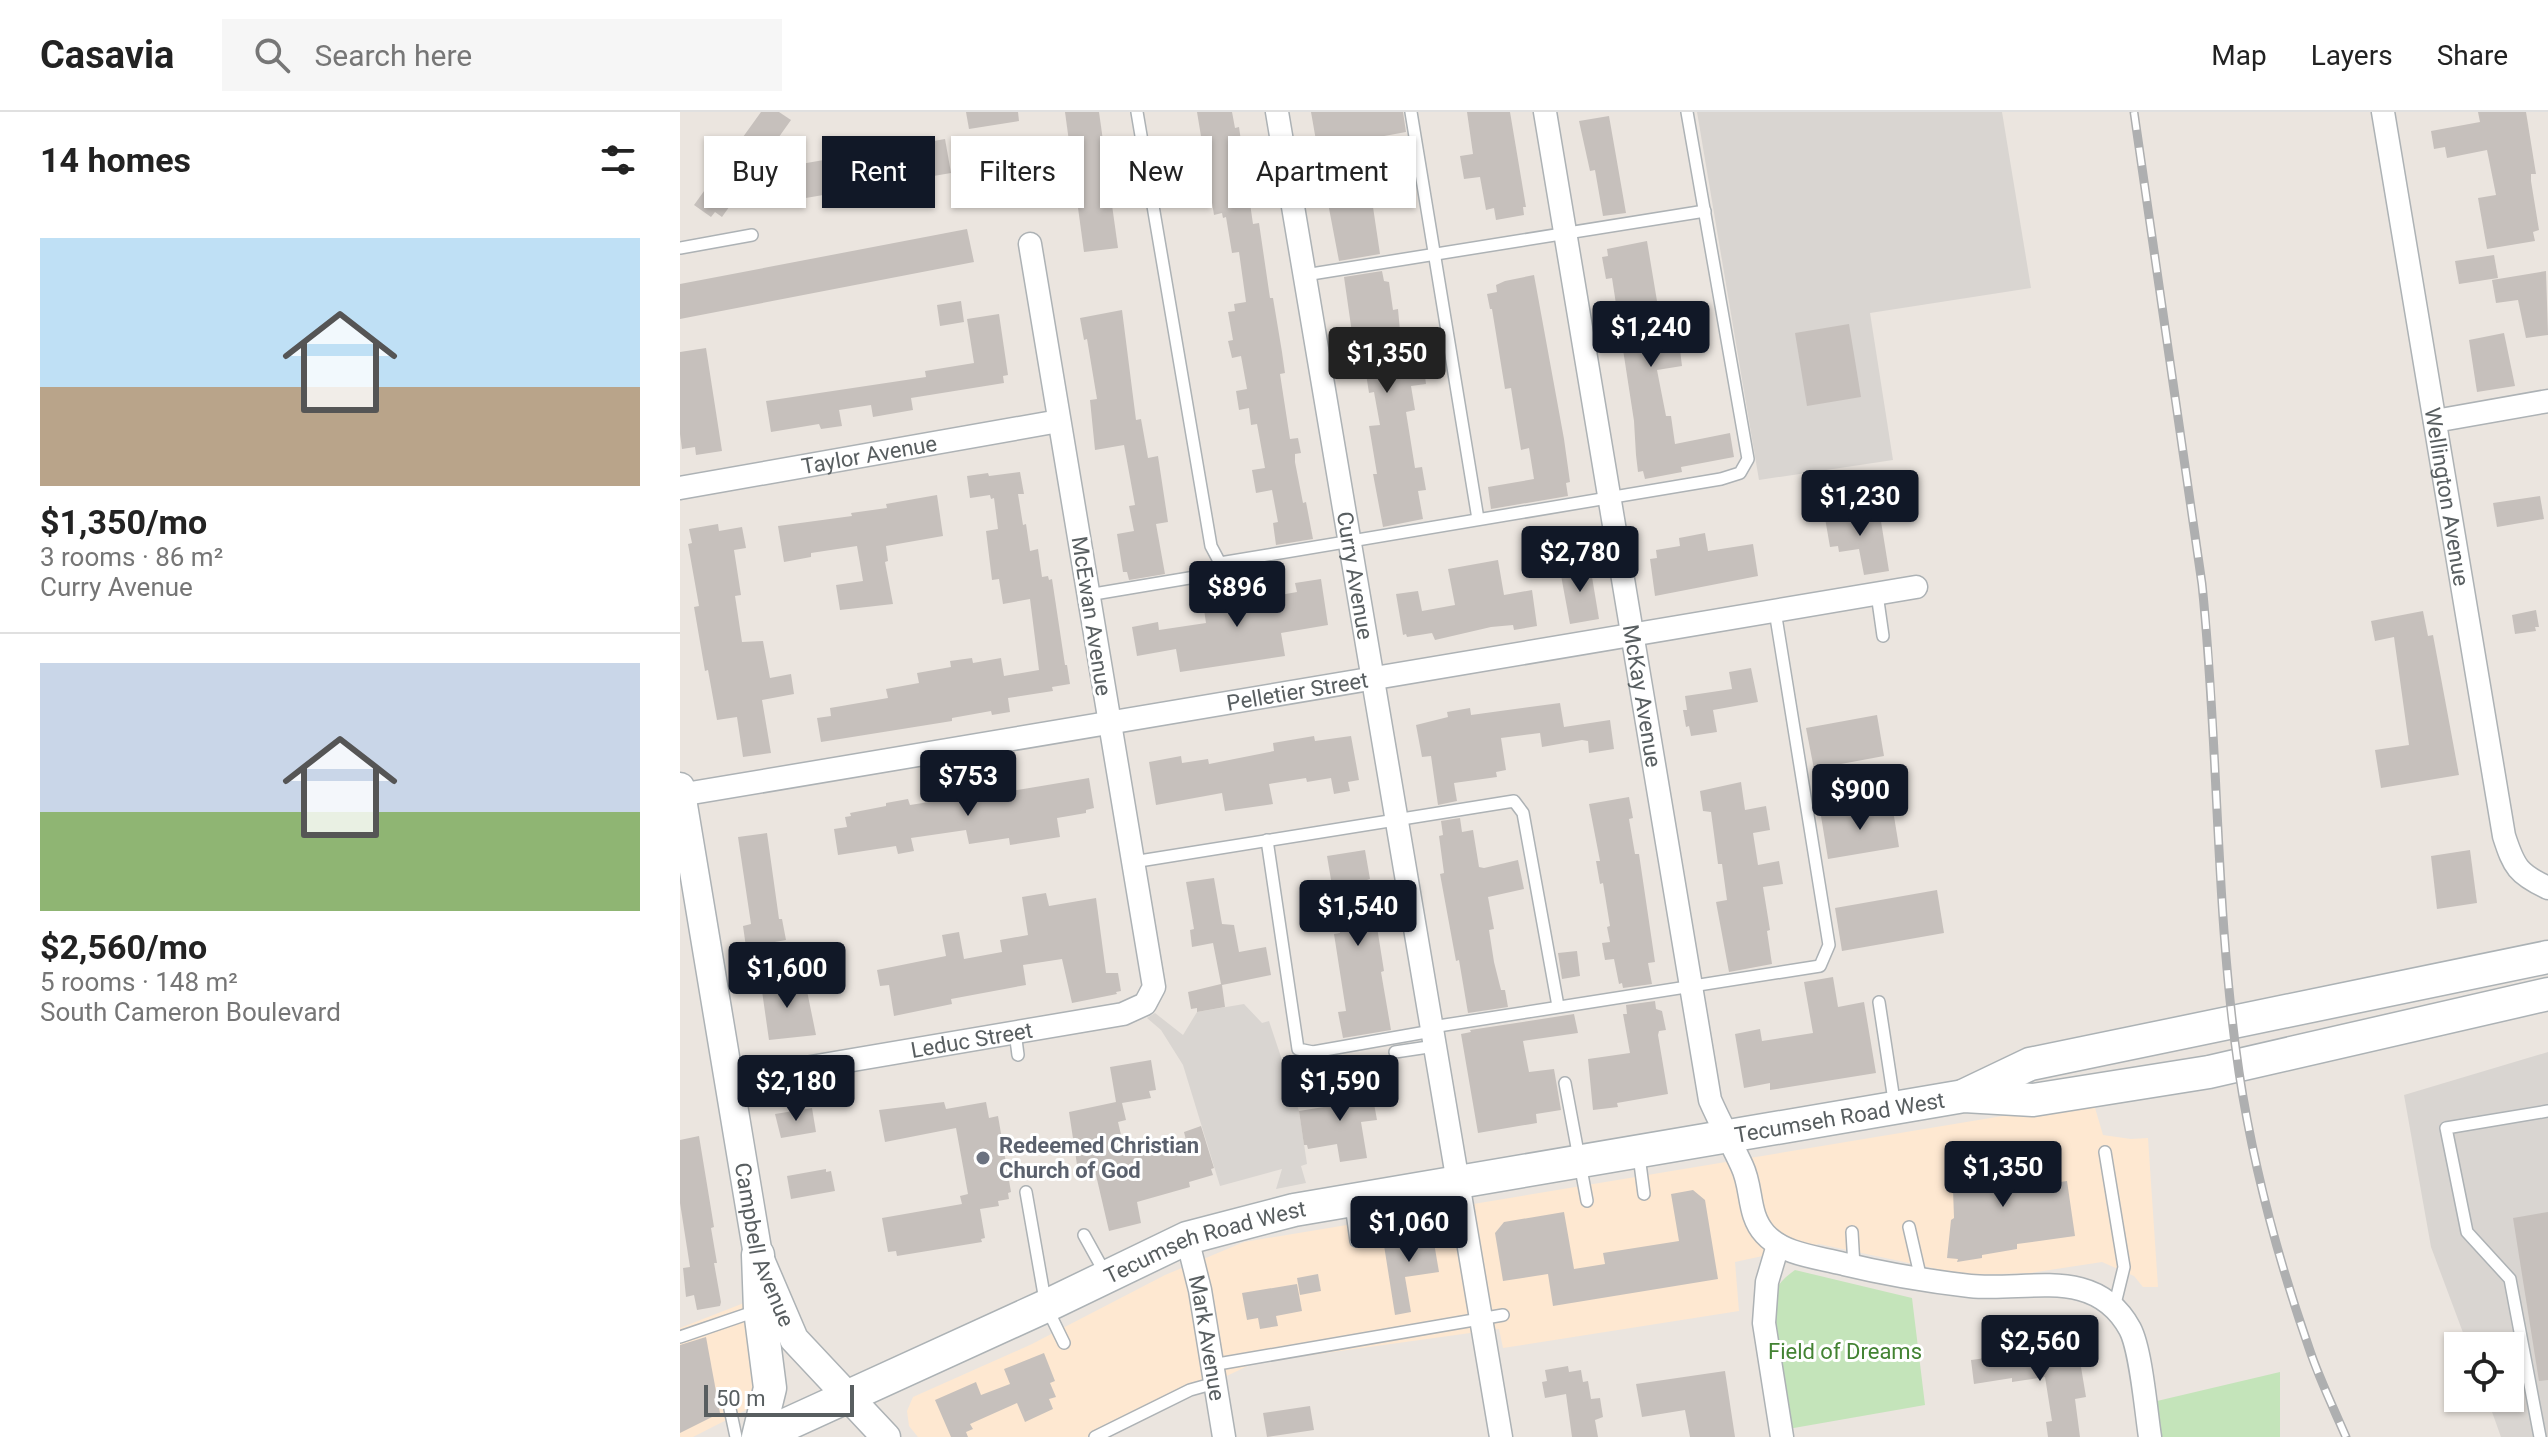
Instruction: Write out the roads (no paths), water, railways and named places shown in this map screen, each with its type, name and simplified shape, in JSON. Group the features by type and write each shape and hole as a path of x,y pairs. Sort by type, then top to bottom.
{"main road":[{"name":"Tecumseh Road West","path":"1964,1096 2030,1064 2548,957"},
{"name":"Tecumseh Road West","path":"758,1437 1187,1238 1294,1210 1964,1096 2033,1100 2209,1072 2548,994"},
{"path":"758,1255 760,1310 770,1388 758,1437"}],"street":[{"name":"Curry Avenue","path":"1277,112 1458,1182 1492,1317 1501,1437"},
{"name":"McKay Avenue","path":"1545,112 1710,1100 1744,1168 1753,1215 1778,1245"},
{"name":"Wellington Avenue","path":"2383,112 2504,836 2513,864 2526,877 2548,888"},
{"name":"McEwan Avenue","path":"1030,244 1154,987"},
{"path":"2435,421 2548,401"},
{"name":"Taylor Avenue","path":"680,488 1059,421"},
{"name":"Pelletier Street","path":"680,792 1877,594 1906,584"},
{"name":"Campbell Avenue","path":"680,792 758,1255 794,1339 886,1437"},
{"name":"Leduc Street","path":"729,1081 961,1049 1015,1032 1071,1031 1145,1004 1154,987"},
{"name":"Mark Avenue","path":"1187,1238 1200,1290 1224,1437"},
{"path":"1782,1437 1764,1323 1767,1282 1778,1245 1796,1252 1921,1280 1974,1287 2062,1284 2094,1294 2114,1308 2131,1331 2150,1437"}],"lane":[{"path":"1137,112 1211,546 1220,563"},
{"path":"1411,112 1478,519"},
{"path":"1088,595 1207,575 1220,563 1721,479 1740,473 1748,459 1687,112"},
{"path":"1305,275 1705,211"},
{"path":"680,248 752,235"},
{"path":"1877,594 1883,636"},
{"path":"1267,840 1298,1049 1313,1052 1433,1035 1558,1006 1820,966 1829,945 1775,611"},
{"path":"1133,862 1514,801 1523,813 1558,1006"},
{"path":"1879,1002 1895,1108"},
{"path":"1015,1032 1018,1055"},
{"path":"1395,1052 1433,1035"},
{"path":"1565,1083 1587,1201"},
{"path":"2540,1437 2510,1279 2467,1232 2446,1128 2548,1111"},
{"path":"1639,1151 1644,1194"},
{"path":"2105,1152 2124,1267 2114,1308"},
{"path":"1026,1192 1046,1306 1064,1343"},
{"path":"1350,1200 1356,1241"},
{"path":"1909,1227 1921,1280"},
{"path":"1852,1232 1854,1266"},
{"path":"1084,1235 1107,1276"},
{"path":"680,1337 760,1310"},
{"path":"1095,1437 1190,1390 1213,1374 1492,1317"},
{"path":"730,1409 736,1437"}],"railway":[{"path":"2134,112 2202,584 2225,951 2239,1072 2259,1177 2287,1280 2313,1359 2346,1437"}],"place":[{"name":"Redeemed Christian Church of God","path":"983,1158"}],"park label":[{"name":"Field of Dreams","path":"1845,1351"}]}
